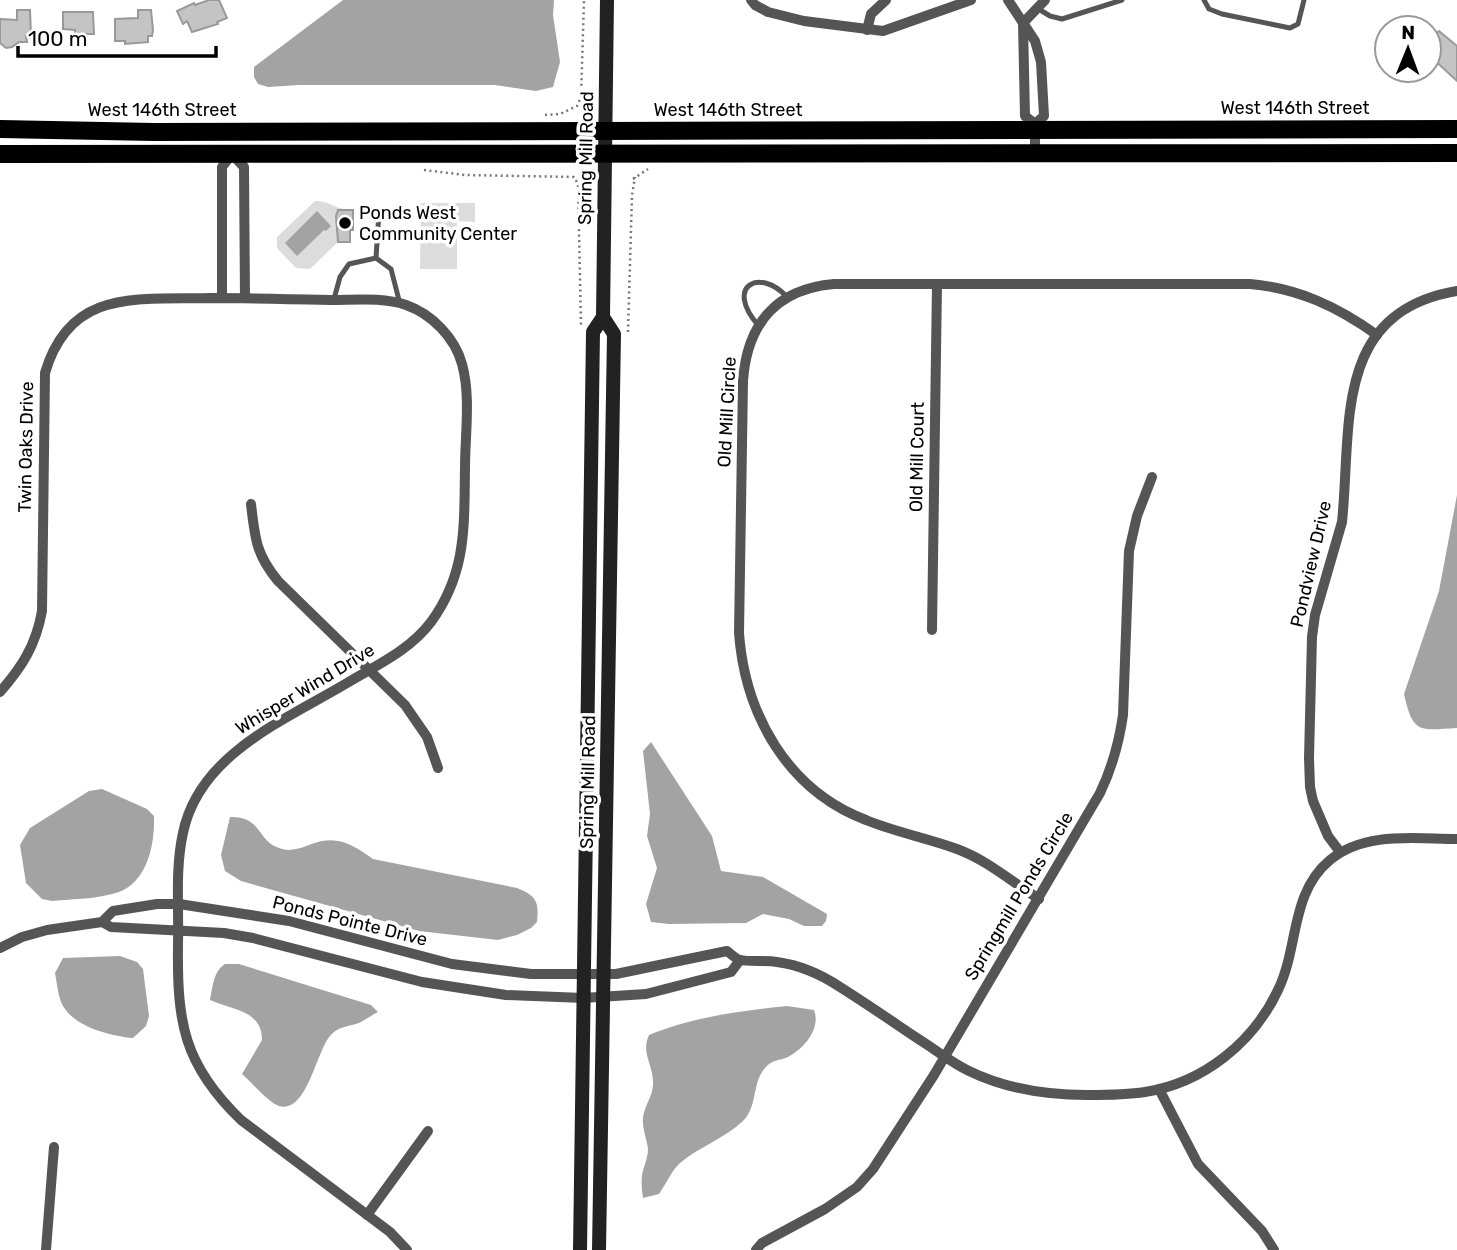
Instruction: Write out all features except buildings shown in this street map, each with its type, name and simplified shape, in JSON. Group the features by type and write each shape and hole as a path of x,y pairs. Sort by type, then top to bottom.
{"main road":[{"name":"West 146th Street","path":"0,129 1457,129"},
{"path":"0,154 1457,153"}],"street":[{"name":"Spring Mill Road","path":"599,1250 594,997 593,332 603,317 607,0"},
{"path":"751,0 768,12 883,31 971,0"},
{"path":"867,30 871,14 886,0"},
{"path":"1008,0 1035,41 1041,62 1044,116 1035,127 1035,153"},
{"path":"1035,127 1025,116 1023,23 1041,4"},
{"path":"222,298 222,167 232,154 232,131"},
{"path":"232,154 244,167 239,298"},
{"name":"Old Mill Court","path":"932,630 937,284"},
{"name":"Old Mill Circle","path":"1039,899 972,855 865,820 842,809 819,794 799,775 780,755 766,733 747,686 739,633 744,358 758,325 787,297 817,285 1266,285 1284,288 1325,303 1353,316 1377,335"},
{"name":"Pondview Drive","path":"1340,852 1318,816 1310,787 1312,637 1318,597 1338,542 1342,522 1354,379 1370,344 1392,318 1414,303 1457,291"},
{"name":"Twin Oaks Drive","path":"0,692 30,653 42,611 43,392 45,373 56,344 77,320 109,303 239,298"},
{"name":"Whisper Wind Drive","path":"239,298 379,300 400,304 423,313 437,324 448,336 462,362 466,393 464,532 458,571 439,611 415,640 372,670 230,755 194,801 182,834 179,858 177,987 180,1017 191,1053 201,1074 221,1101 241,1121 367,1214 407,1250"},
{"name":"Spring Mill Road","path":"580,1250 594,997 614,334 603,317"},
{"name":"Springmill Ponds Circle","path":"756,1250 762,1243 825,1209 857,1187 885,1152 1039,899 1100,793 1117,752 1123,715 1129,551 1152,477"},
{"path":"251,504 260,555 267,568 278,582 372,670 412,714 426,737 439,768"},
{"path":"1340,852 1382,839 1457,839"},
{"name":"Ponds Pointe Drive","path":"0,947 47,930 102,922 113,911 157,904 178,904 289,921 452,964 531,974 594,975 634,971 727,951 740,960 780,962 813,972 838,985 944,1056 985,1078 1036,1092 1110,1095 1159,1089 1198,1074 1239,1045 1263,1017 1279,989 1305,893 1320,870 1340,852"},
{"name":"Ponds Pointe Drive","path":"102,922 111,927 223,933 253,938 452,988 506,995 594,997 646,994 730,972 740,960"},
{"path":"1159,1089 1198,1164 1262,1231 1274,1250"},
{"path":"367,1214 428,1131"},
{"path":"46,1250 54,1147"}],"lane":[{"path":"1041,4 1049,16 1062,19 1122,0"},
{"path":"1204,0 1209,9 1222,15 1290,28 1298,24 1304,0"},
{"path":"376,258 379,212"},
{"path":"334,300 340,277 349,264 376,258 391,269 400,304"},
{"path":"758,325 745,306 744,293 747,287 758,282 767,283 787,297"}],"path":[{"path":"577,106 582,89 584,0"},
{"path":"418,169 465,175 574,177"}],"shaded area":[{"path":"343,0 554,0 553,15 560,62 553,87 536,91 495,85 268,87 258,84 254,77 254,67"},
{"path":"315,201 353,210 350,242 338,242 310,269 296,268 277,248 277,237"},
{"path":"421,203 475,203 475,222 457,221 457,269 420,269"},
{"path":"317,211 331,226 297,256 285,243"},
{"path":"1457,495 1457,728 1426,729 1415,723 1411,717 1404,694 1439,591"},
{"path":"651,742 712,836 721,871 763,877 827,914 822,926 804,926 789,919 763,914 746,923 651,922 646,904 657,868 647,836 650,814 643,751"},
{"path":"102,789 147,809 154,816 151,849 143,870 129,887 119,892 52,901 42,899 26,883 20,845 30,828 89,791"},
{"path":"230,817 248,820 272,845 285,850 329,840 343,842 373,859 517,888 535,900 538,909 537,922 517,935 498,940 419,931 241,881 225,871 221,855"},
{"path":"120,956 137,962 143,969 149,1016 146,1026 133,1038 104,1033 76,1020 61,1002 55,973 63,958"},
{"path":"225,964 239,964 371,1005 378,1012 333,1033 325,1044 304,1092 289,1106 279,1106 265,1097 242,1074 262,1040 257,1023 244,1012 210,1000 216,975"},
{"path":"787,1006 814,1010 815,1024 806,1043 788,1057 765,1068 758,1080 751,1108 743,1121 680,1163 659,1194 643,1198 642,1179 648,1149 643,1117 653,1086 646,1052 649,1035 700,1019"}],"place":[{"name":"Ponds West Community Center","path":"345,223"}]}
